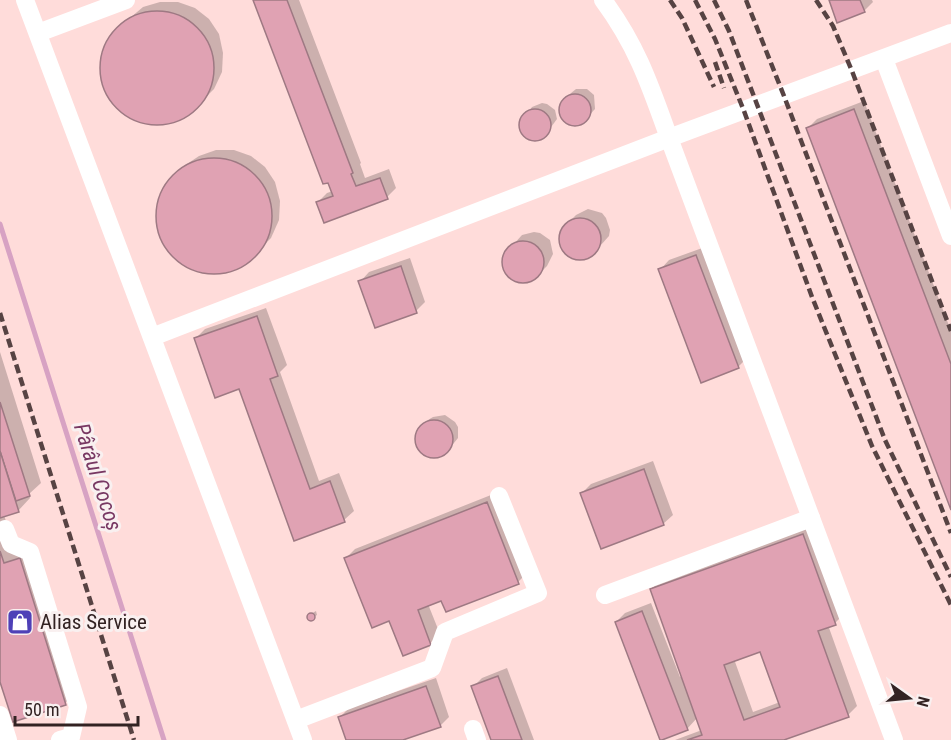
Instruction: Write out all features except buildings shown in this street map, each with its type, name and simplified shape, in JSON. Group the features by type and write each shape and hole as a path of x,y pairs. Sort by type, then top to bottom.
{"lane":[{"path":"24,0 303,740"},
{"path":"38,33 126,0"},
{"path":"603,0 622,25 645,69 894,740"},
{"path":"152,337 669,138 951,33"},
{"path":"884,59 951,236"},
{"path":"296,720 432,668 445,632 538,592 499,496"},
{"path":"605,595 811,518"},
{"path":"5,529 11,544 30,552 78,708 71,737 60,740"},
{"path":"0,715 8,740"}],"waterway":[{"name":"Pârâul Cocoș","path":"0,224 164,740"}],"railway":[{"path":"670,0 682,18 714,87"},
{"path":"695,0 715,39 744,111 812,297 872,446 951,605"},
{"path":"714,0 729,31 885,440 951,577"},
{"path":"746,0 951,533"},
{"path":"816,0 833,26 852,71 951,331"},
{"path":"715,62 724,88"},
{"path":"0,313 134,740"}],"place":[{"name":"Alias Service","path":"20,622"}]}
